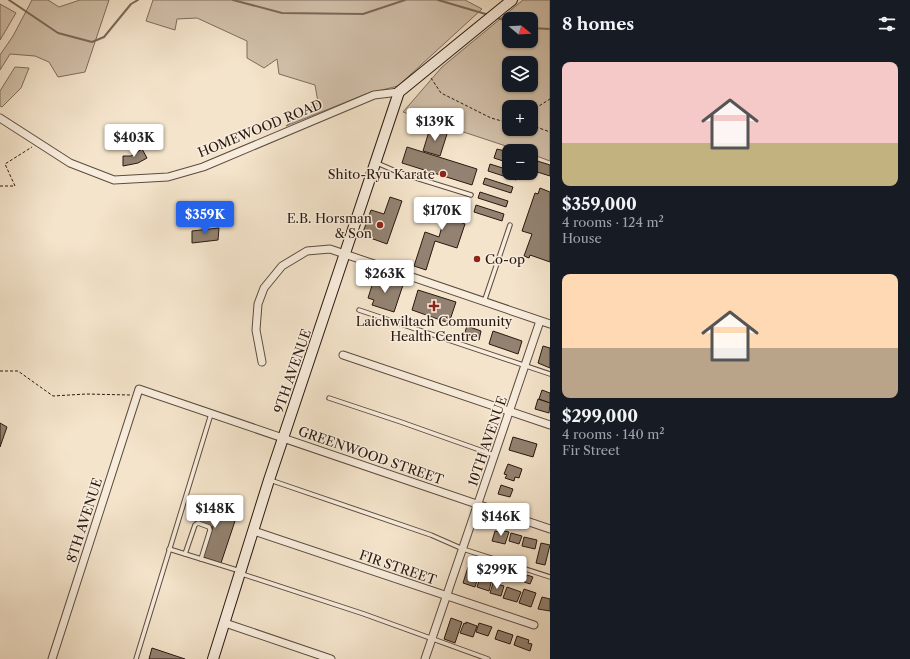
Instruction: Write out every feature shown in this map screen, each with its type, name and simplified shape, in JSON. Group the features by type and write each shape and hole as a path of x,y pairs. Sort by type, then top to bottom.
{"main road":[{"path":"399,92 512,0"},
{"name":"9TH AVENUE","path":"213,659 269,480 399,92"}],"street":[{"name":"HOMEWOOD ROAD","path":"0,118 70,163 114,180 168,177 202,167 374,96 399,92"},
{"path":"262,362 256,330 256,321 258,304 264,288 282,266 307,251 330,249 550,324"},
{"name":"10TH AVENUE","path":"425,659 540,321"},
{"path":"343,355 550,425"},
{"name":"GREENWOOD STREET","path":"138,392 211,414 550,529"},
{"name":"8TH AVENUE","path":"52,659 138,392"},
{"name":"FIR STREET","path":"254,531 534,625"},
{"path":"225,623 331,659"}],"lane":[{"path":"376,163 400,173 470,195"},
{"path":"484,302 510,225"},
{"path":"359,310 550,374"},
{"path":"330,398 494,455"},
{"path":"136,659 211,414"},
{"path":"269,480 431,535 463,549 550,577"},
{"path":"185,554 194,525 198,523 208,527 210,530 201,559"},
{"path":"169,549 325,600 488,659"}],"path":[{"path":"431,78 441,93 491,118 502,121"},
{"path":"538,106 550,98"},
{"path":"538,128 550,132"},
{"path":"0,186 15,186 5,164 39,143"},
{"path":"0,371 18,371 53,396 138,392"}],"shaded area":[{"path":"32,0 48,0 59,7 80,0 109,0 85,72 58,77 49,62 35,56 10,54 0,70 0,55 13,36"},
{"path":"153,0 465,0 482,9 398,86 366,94 286,126 318,102 315,85 279,74 277,59 264,68 247,58 247,41 197,18 177,19 175,30 146,21"},
{"path":"523,0 550,0 550,161 538,157 538,144 502,145 403,112 442,67 502,17 502,48 538,48 538,12 508,12"},
{"path":"0,4 16,13 0,40"},
{"path":"15,67 29,68 21,88 2,107 0,106 0,91"}],"building":[{"path":"430,128 447,134 440,156 423,151"},
{"path":"407,147 477,169 472,185 402,163"},
{"path":"142,149 147,158 138,163 123,166 123,156 131,156"},
{"path":"497,149 502,150 502,161 494,158"},
{"path":"538,161 550,165 550,176 538,172"},
{"path":"490,164 502,168 502,176 488,171"},
{"path":"485,178 513,187 511,193 483,184"},
{"path":"540,188 550,192 550,262 530,255 529,258 524,256 532,234 522,231 535,193 538,194"},
{"path":"480,192 508,201 506,207 478,198"},
{"name":"E.B. Horsman & Son","path":"390,197 402,201 387,244 362,235 371,210 384,214"},
{"path":"439,198 465,206 460,222 465,224 457,248 435,241 426,270 414,266 425,232 439,237 445,216 432,212 436,200"},
{"path":"476,205 504,214 502,221 474,212"},
{"path":"219,228 218,240 192,243 192,231"},
{"path":"375,276 403,285 394,312 372,305 374,300 368,298"},
{"name":"Laichwiltach Community Health Centre","path":"418,290 456,302 449,323 412,310"},
{"path":"467,326 481,331 479,340 464,335"},
{"path":"493,331 522,341 518,354 489,344"},
{"path":"543,346 550,348 550,368 538,363"},
{"path":"542,390 550,393 550,403 539,399"},
{"path":"538,399 550,403 549,413 535,409"},
{"path":"0,423 7,427 0,447"},
{"path":"513,437 537,444 533,457 509,450"},
{"path":"508,464 522,469 519,478 515,477 514,481 505,478 507,475 504,474"},
{"path":"501,485 513,489 510,497 498,494"},
{"path":"195,502 237,515 221,563 203,557 213,527 189,519"},
{"path":"499,530 509,532 505,544 492,541 495,531 499,532"},
{"path":"511,533 522,536 519,544 509,541"},
{"path":"524,537 537,540 535,549 522,546"},
{"path":"541,543 550,545 545,565 536,563"},
{"path":"468,567 475,570 474,572 479,574 475,587 463,583"},
{"path":"481,575 492,579 489,591 477,587"},
{"path":"527,575 533,577 530,584 524,582"},
{"path":"493,583 504,586 501,596 490,593"},
{"path":"507,587 521,592 517,602 503,598"},
{"path":"524,589 536,593 531,607 519,603"},
{"path":"542,597 550,599 550,611 538,609"},
{"path":"451,618 462,622 455,643 444,639"},
{"path":"466,622 477,626 473,637 460,633 464,623 466,624"},
{"path":"479,623 492,627 488,636 476,632"},
{"path":"498,630 513,635 510,644 495,639"},
{"path":"517,636 529,640 528,643 532,644 530,651 514,645"},
{"path":"152,648 185,659 149,659"}],"waterway":[{"path":"9,0 58,33 92,42 104,37 131,4 138,0"},
{"path":"233,0 282,13 363,14 405,0"},
{"path":"438,0 489,15"},
{"path":"497,18 502,19"},
{"path":"538,28 550,29"}],"place":[{"name":"Shito-Ryu Karate","path":"443,174"},
{"name":"E.B. Horsman & Son","path":"380,225"},
{"name":"Co-op","path":"477,259"},
{"name":"Laichwiltach Community Health Centre","path":"434,306"}]}
